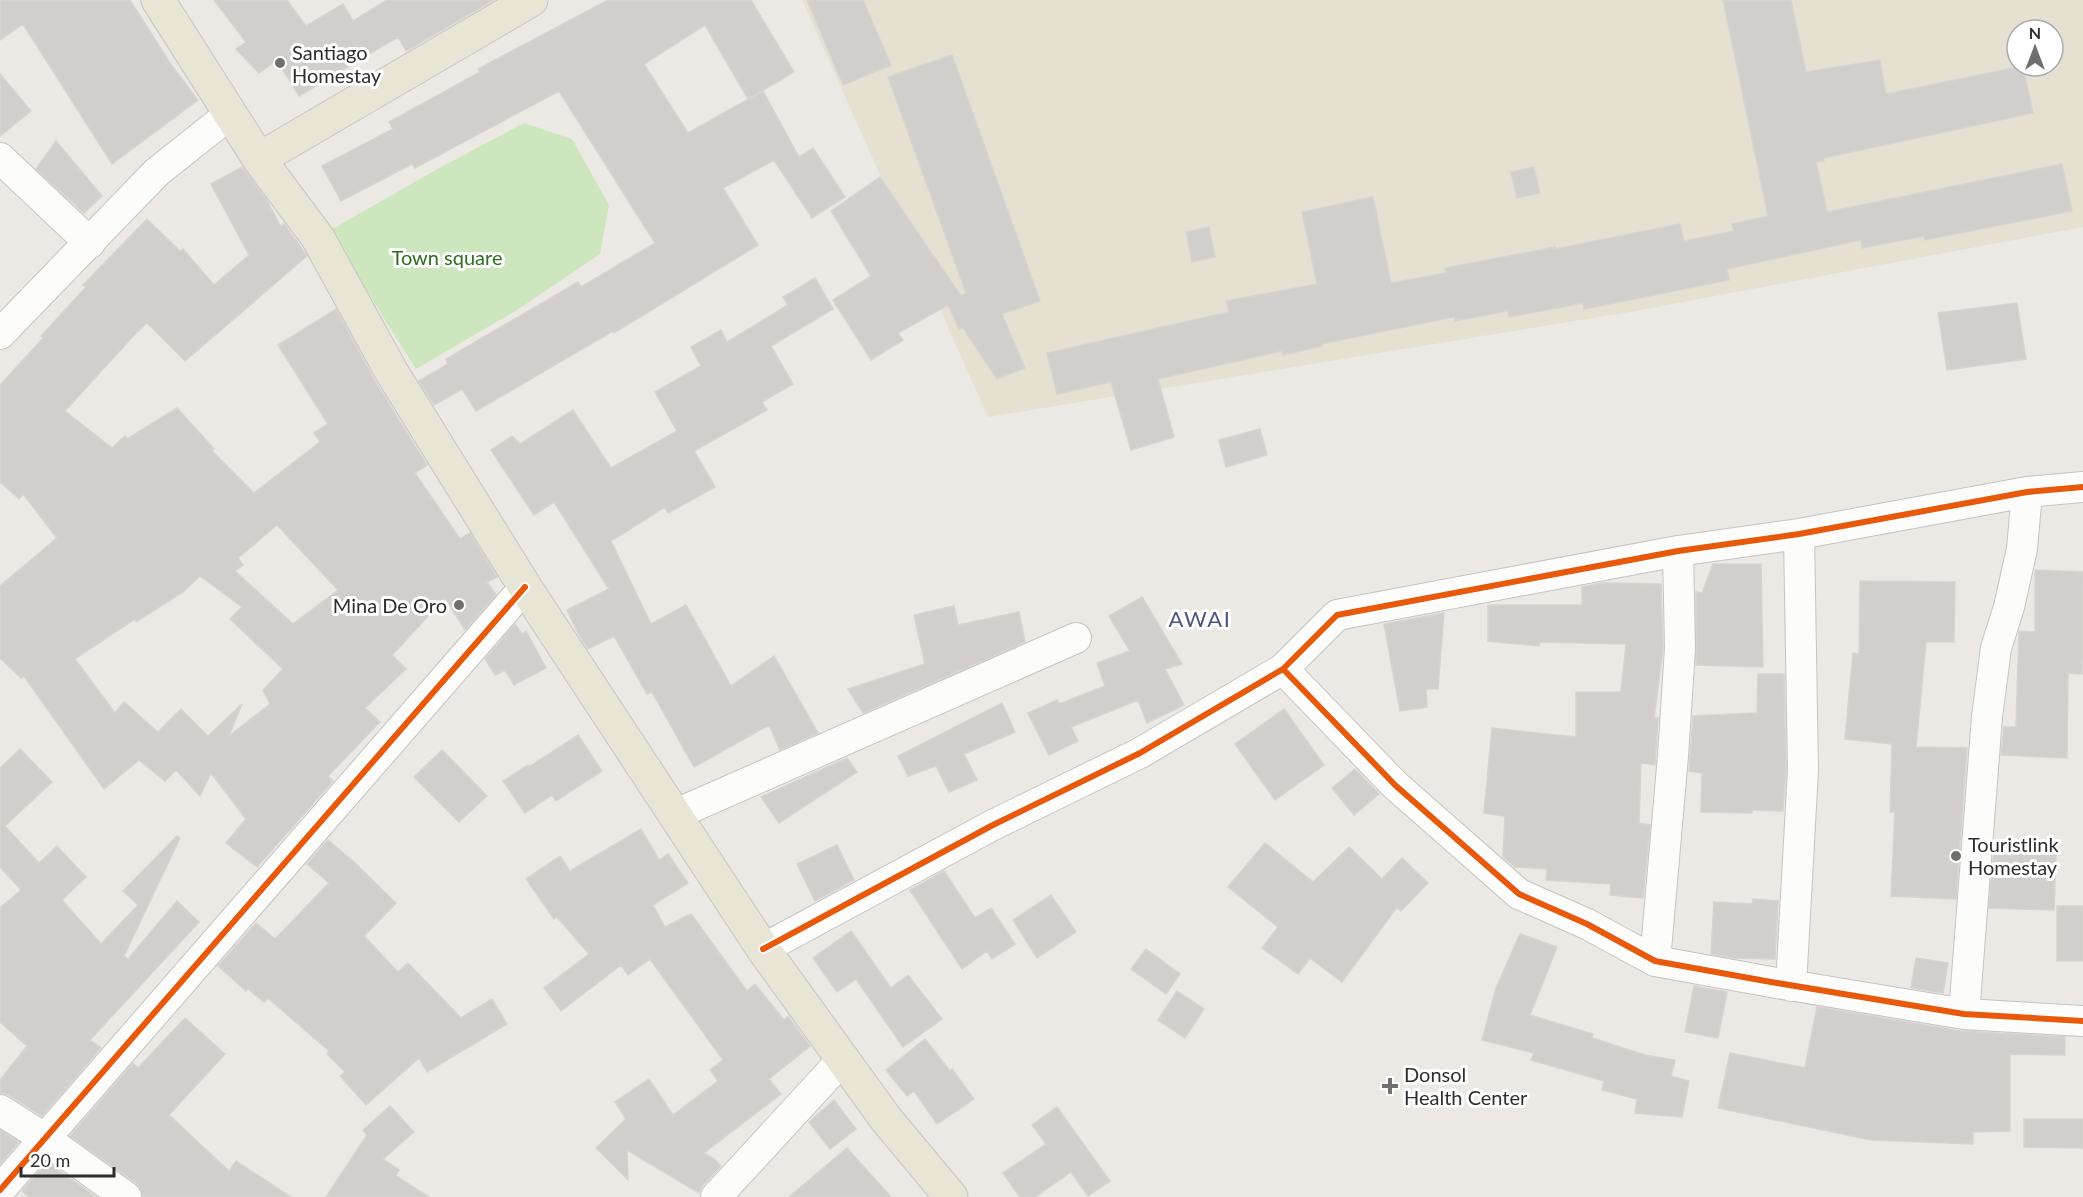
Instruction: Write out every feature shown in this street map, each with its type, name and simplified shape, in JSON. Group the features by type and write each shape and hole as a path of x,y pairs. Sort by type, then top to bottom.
{"main road":[{"path":"158,0 259,159 318,238 391,371 525,587 714,876 759,943 886,1119 951,1197"},
{"path":"259,159 531,0"}],"street":[{"path":"0,334 157,172 230,114"},
{"path":"0,158 90,243"},
{"path":"759,943 1140,753 1283,669 1337,615 1678,551 1799,534 2026,492 2083,487"},
{"path":"1964,1014 1987,717 1996,648 2009,607 2022,549 2026,492"},
{"path":"1791,986 1803,770 1799,534"},
{"path":"1655,961 1680,648 1678,551"},
{"path":"0,1190 525,587"},
{"path":"674,815 1076,638"},
{"path":"1283,669 1395,785 1519,894 1587,924 1655,961 1964,1014 2083,1022"},
{"path":"716,1197 843,1059"},
{"path":"0,1110 44,1138 126,1197"}],"shaded area":[{"path":"802,0 2083,0 2083,227 1630,312 988,417"}],"green space":[{"name":"Town square","path":"524,123 572,139 609,205 600,254 517,310 416,369 329,231"}],"building":[{"path":"0,0 130,0 170,63 198,100 112,164 23,24 0,40"},
{"path":"214,0 287,0 306,26 343,4 353,21 387,0 494,0 406,51 398,37 299,96 277,60 259,73 236,49 246,42"},
{"path":"608,0 751,0 794,72 748,99 705,25 644,64 688,133 763,91 799,157 813,148 845,197 812,218 774,160 723,188 758,245 614,333 613,331 476,411 462,389 434,405 419,381 448,364 446,359 578,282 581,287 655,243 559,91 415,168 412,164 341,201 322,166 393,129 389,122 480,72 478,69"},
{"path":"807,0 863,0 891,65 843,85"},
{"path":"1723,0 1791,0 1806,72 1880,60 1886,94 2005,70 2005,78 2026,78 2033,113 1824,158 1824,161 1816,162 1827,212 2062,164 2072,211 1925,240 1924,236 1862,248 1861,240 1727,269 1729,280 1584,309 1583,303 1509,317 1508,311 1455,321 1454,317 1321,344 1322,346 1283,355 1282,351 1158,379 1174,437 1131,450 1111,382 1057,394 1047,353 1229,312 1226,301 1317,284 1302,212 1373,197 1391,283 1446,273 1445,268 1680,224 1684,241 1734,231 1732,224 1768,216"},
{"path":"952,55 1040,301 1002,314 1025,368 997,379 963,328 959,329 948,305 898,333 903,340 871,360 833,300 871,276 831,211 880,177 961,296 966,293 888,77"},
{"path":"0,74 31,111 0,136"},
{"path":"56,141 102,196 84,213 36,169"},
{"path":"242,167 266,199 281,227 284,224 307,256 185,361 147,323 65,411 112,448 125,436 127,439 177,408 214,449 212,451 254,493 320,442 314,433 328,424 278,345 336,309 375,381 427,465 415,473 460,539 470,533 497,577 487,582 496,595 465,630 445,598 392,655 406,669 365,708 380,722 328,776 333,781 257,867 226,843 246,819 211,773 200,796 176,770 165,781 139,760 104,789 24,676 21,678 0,658 0,586 57,538 23,494 19,499 0,482 0,385 86,287 83,285 147,219 180,251 183,249 214,285 249,255 211,184","holes":["277,525 338,590 293,624 235,571 243,565 238,558","200,576 242,607 230,619 283,669 263,690 270,704 229,736 242,704 208,736 181,709 158,732 124,702 115,713 75,659 135,619 136,622 183,592"]},
{"path":"1534,167 1540,193 1517,198 1511,172"},
{"path":"1209,227 1215,257 1192,262 1186,232"},
{"path":"815,278 833,309 771,346 793,384 762,402 767,410 694,451 715,487 668,513 665,507 611,541 651,624 686,605 731,686 774,656 818,733 780,750 769,725 694,767 652,692 647,694 614,636 588,649 579,635 567,610 609,589 554,502 534,515 491,450 512,436 520,444 573,410 611,468 677,431 655,392 701,366 691,347 721,330 727,342 788,305 783,297"},
{"path":"2017,303 2026,359 1947,370 1938,313"},
{"path":"1260,429 1267,455 1226,467 1219,440"},
{"path":"1713,564 1761,564 1763,667 1696,665 1696,592 1702,593"},
{"path":"2035,570 2083,572 2082,674 2068,673 2067,758 2001,755 2004,727 2016,727 2019,631 2035,632"},
{"path":"1860,581 1955,582 1954,642 1926,642 1916,747 1967,748 1956,899 1891,896 1895,812 1890,812 1892,744 1845,739 1853,653 1859,654"},
{"path":"1602,583 1661,584 1663,648 1654,718 1658,718 1655,765 1641,763 1639,823 1650,825 1643,898 1610,895 1611,884 1546,880 1547,869 1515,867 1503,857 1505,816 1484,813 1492,728 1576,737 1576,692 1621,692 1626,644 1540,642 1539,646 1488,641 1488,605 1582,605 1582,587"},
{"path":"1142,597 1182,664 1165,669 1184,705 1147,723 1138,700 1071,727 1078,741 1049,755 1028,713 1057,700 1059,704 1105,686 1097,663 1130,651 1109,616"},
{"path":"954,606 958,625 1019,612 1025,642 863,713 848,689 925,664 914,615"},
{"path":"1444,613 1438,689 1426,689 1427,707 1400,711 1384,624"},
{"path":"515,624 522,634 526,631 546,668 514,685 505,670 495,675 485,659"},
{"path":"1758,674 1784,674 1786,770 1783,811 1701,812 1702,773 1689,771 1693,716 1757,713"},
{"path":"1002,703 1015,732 964,754 977,780 949,792 936,766 908,776 898,756"},
{"path":"1284,709 1324,765 1275,800 1235,744"},
{"path":"578,735 602,771 556,801 552,795 525,813 503,781"},
{"path":"20,749 52,782 5,826 39,863 57,846 86,877 62,900 101,944 138,905 123,891 177,836 180,838 124,956 128,959 177,901 199,922 90,1040 101,1048 42,1116 9,1095 0,1093 0,1080 27,1046 0,1022 0,908 21,890 0,867 0,768"},
{"path":"442,750 487,796 459,822 414,777"},
{"path":"847,758 857,772 779,823 761,797"},
{"path":"1355,769 1379,794 1354,815 1332,788"},
{"path":"641,829 659,860 668,854 688,883 653,905 665,927 691,914 747,991 755,984 784,1020 788,1016 810,1046 769,1079 781,1094 704,1153 721,1166 703,1185 699,1193 627,1150 628,1180 596,1148 626,1119 615,1102 649,1079 673,1115 718,1081 710,1070 723,1060 650,959 628,975 621,965 561,1011 544,988 589,954 557,917 554,919 526,879 560,856 570,871"},
{"path":"328,840 396,903 364,936 398,972 408,963 461,1018 492,999 507,1024 427,1072 419,1058 366,1105 340,1076 345,1072 327,1054 329,1051 268,998 264,1002 248,989 246,991 218,966 256,923 275,939 329,883 307,864"},
{"path":"1265,843 1313,882 1349,847 1382,879 1402,858 1428,883 1401,911 1397,907 1342,982 1310,958 1298,974 1262,948 1278,927 1228,887"},
{"path":"837,845 854,880 815,901 797,864"},
{"path":"1994,850 2056,852 2054,910 1989,908"},
{"path":"944,871 975,918 991,908 1015,944 992,959 987,951 962,969 910,890"},
{"path":"1051,895 1076,932 1037,958 1013,920"},
{"path":"1753,899 1778,901 1775,959 1734,958 1711,954 1714,902 1752,904"},
{"path":"2057,906 2083,906 2083,961 2057,961"},
{"path":"851,931 891,988 908,975 942,1019 903,1047 856,979 837,992 813,958"},
{"path":"1520,934 1557,947 1530,1015 1593,1034 1592,1038 1645,1055 1675,1060 1671,1076 1689,1081 1682,1117 1635,1113 1637,1099 1602,1090 1604,1081 1531,1060 1534,1053 1482,1040 1496,988"},
{"path":"1146,949 1180,974 1166,994 1131,969"},
{"path":"1916,958 1948,963 1943,993 1911,988"},
{"path":"1694,986 1727,992 1718,1038 1685,1032"},
{"path":"1177,991 1204,1009 1185,1038 1158,1020"},
{"path":"1817,1007 1961,1031 2065,1037 2065,1055 2010,1054 2010,1131 1973,1132 1973,1144 1871,1140 1718,1108 1730,1053 1805,1068"},
{"path":"185,1018 225,1054 169,1115 229,1171 236,1161 291,1197 143,1197 136,1183 70,1136 133,1063 138,1068"},
{"path":"925,1039 950,1071 952,1069 974,1099 937,1124 914,1091 907,1096 886,1070"},
{"path":"834,1100 856,1129 830,1149 809,1122"},
{"path":"390,1106 414,1132 383,1159 399,1170 396,1176 429,1197 326,1197 367,1135 363,1130"},
{"path":"1057,1107 1110,1181 1088,1196 1071,1172 1035,1197 1020,1197 1003,1173 1046,1144 1032,1125"},
{"path":"2024,1119 2083,1119 2083,1148 2024,1147"},
{"path":"0,1130 19,1142 0,1164"},
{"path":"847,1148 891,1197 789,1197"},
{"path":"47,1162 96,1197 29,1197 22,1191"}],"cycle path":[{"path":"763,949 991,826 1140,753 1283,669 1337,615 1678,551 1799,534 2027,492 2083,487"},
{"path":"0,1190 525,587"},
{"path":"1283,669 1395,785 1519,894 1587,924 1655,961 1964,1014 2083,1021"}],"place":[{"name":"Santiago Homestay","path":"280,63"},
{"name":"Mina De Oro","path":"459,605"},
{"name":"Touristlink Homestay","path":"1956,856"},
{"name":"Donsol Health Center","path":"1390,1086"}],"district":[{"name":"AWAI","path":"1200,618"}]}
